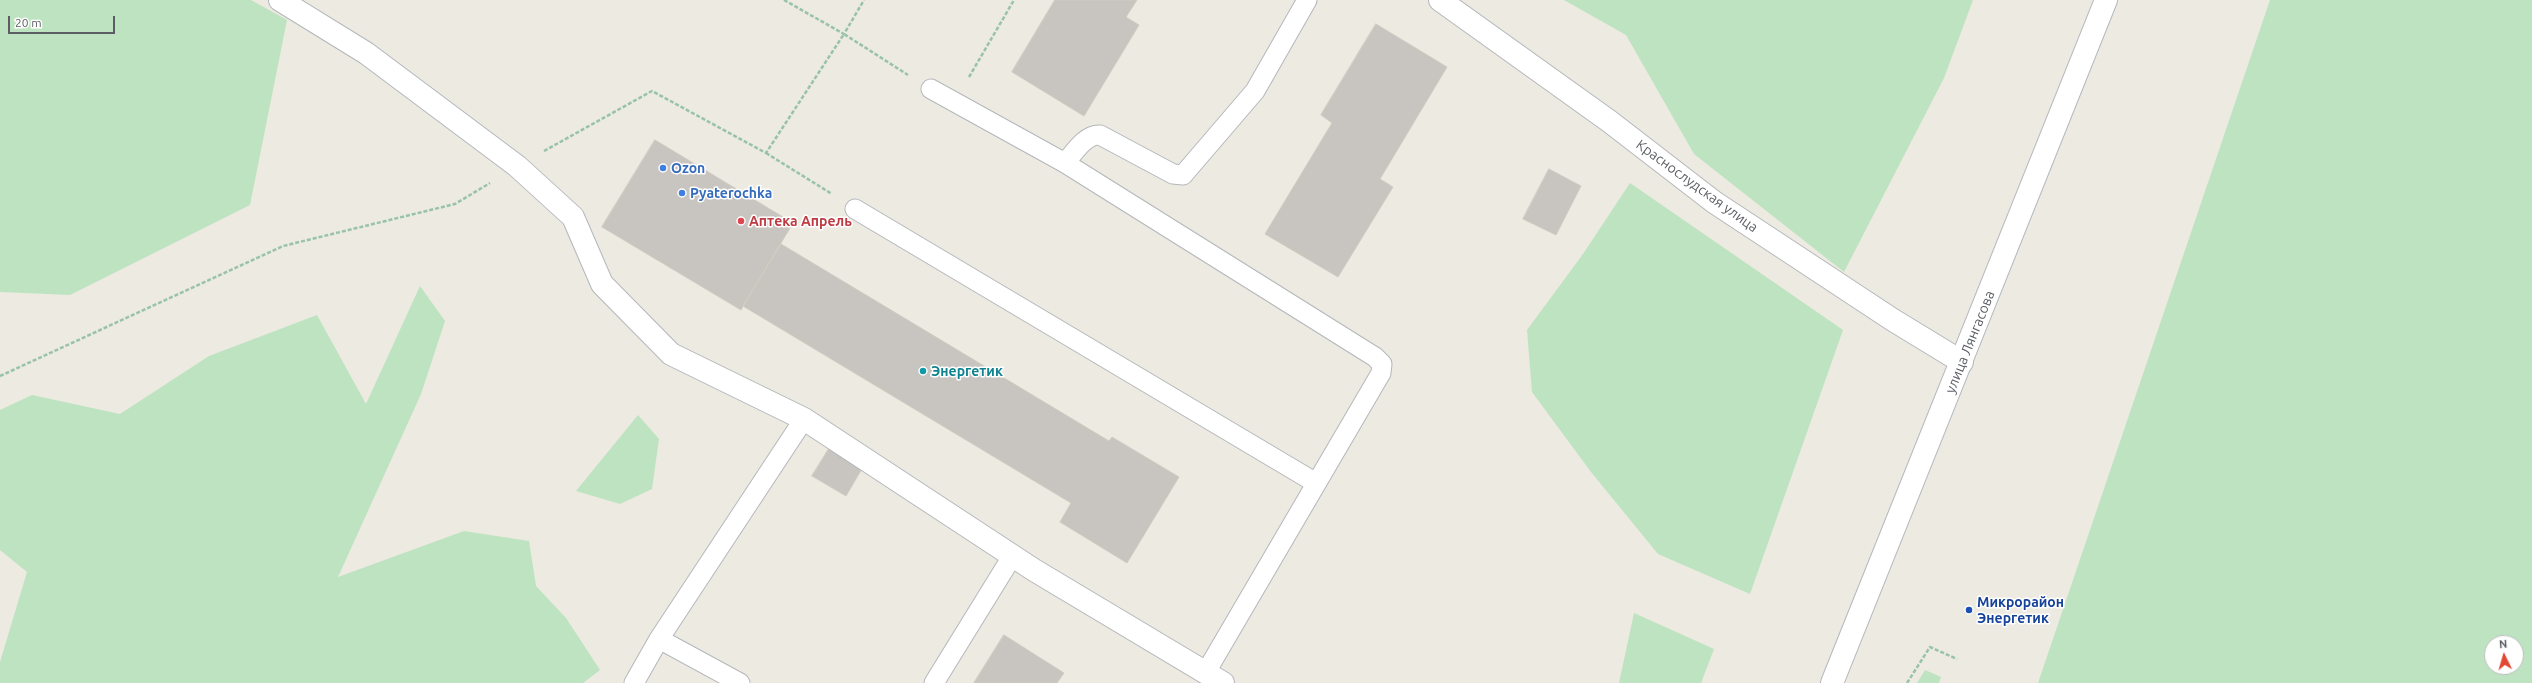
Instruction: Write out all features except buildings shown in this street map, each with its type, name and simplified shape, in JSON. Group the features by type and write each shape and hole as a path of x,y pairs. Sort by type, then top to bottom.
{"street":[{"path":"280,0 366,53 517,166 572,217 602,284 671,354 804,419 1014,555 1214,678"},
{"name":"Краснослудская улица","path":"1440,0 1609,121 1714,202 1893,320 1962,362"},
{"name":"улица Лянгасова","path":"1832,683 2106,0"}],"lane":[{"path":"1065,163 1087,139 1093,135 1100,135 1173,174 1183,175 1255,91 1307,0"},
{"path":"931,89 1065,163 1375,357 1382,364 1381,373 1316,483 1214,678"},
{"path":"855,209 1316,483"},
{"path":"634,683 660,639 804,419"},
{"path":"934,683 1014,555"},
{"path":"660,639 740,683"}],"path":[{"path":"784,0 844,34 931,89"},
{"path":"766,152 844,34 864,0"},
{"path":"954,102 1014,0"},
{"path":"0,376 283,246 455,204 517,166 652,91 766,152 855,209"},
{"path":"1907,683 1930,647 1957,659"}],"green space":[{"path":"0,0 251,0 287,20 250,205 70,295 0,292"},
{"path":"1564,0 1973,0 1944,78 1844,272 1694,154 1626,35"},
{"path":"2270,0 2532,0 2532,683 2038,683"},
{"path":"1630,183 1843,330 1750,594 1658,554 1591,472 1532,392 1527,330 1583,254"},
{"path":"420,286 445,321 421,394 338,577 464,531 529,541 536,586 566,618 600,670 583,683 0,683 0,662 27,572 0,550 0,410 32,395 120,414 209,356 317,315 366,404"},
{"path":"638,415 659,439 652,489 620,504 576,491"},
{"path":"1634,613 1714,649 1701,683 1619,683"},
{"path":"1925,670 1941,677 1939,683 1917,683"}],"place":[{"name":"Ozon","path":"663,168"},
{"name":"Pyaterochka","path":"682,193"},
{"name":"Аптека Апрель","path":"741,221"},
{"name":"Энергетик","path":"923,371"},
{"name":"Микрорайон Энергетик","path":"1969,610"}]}
